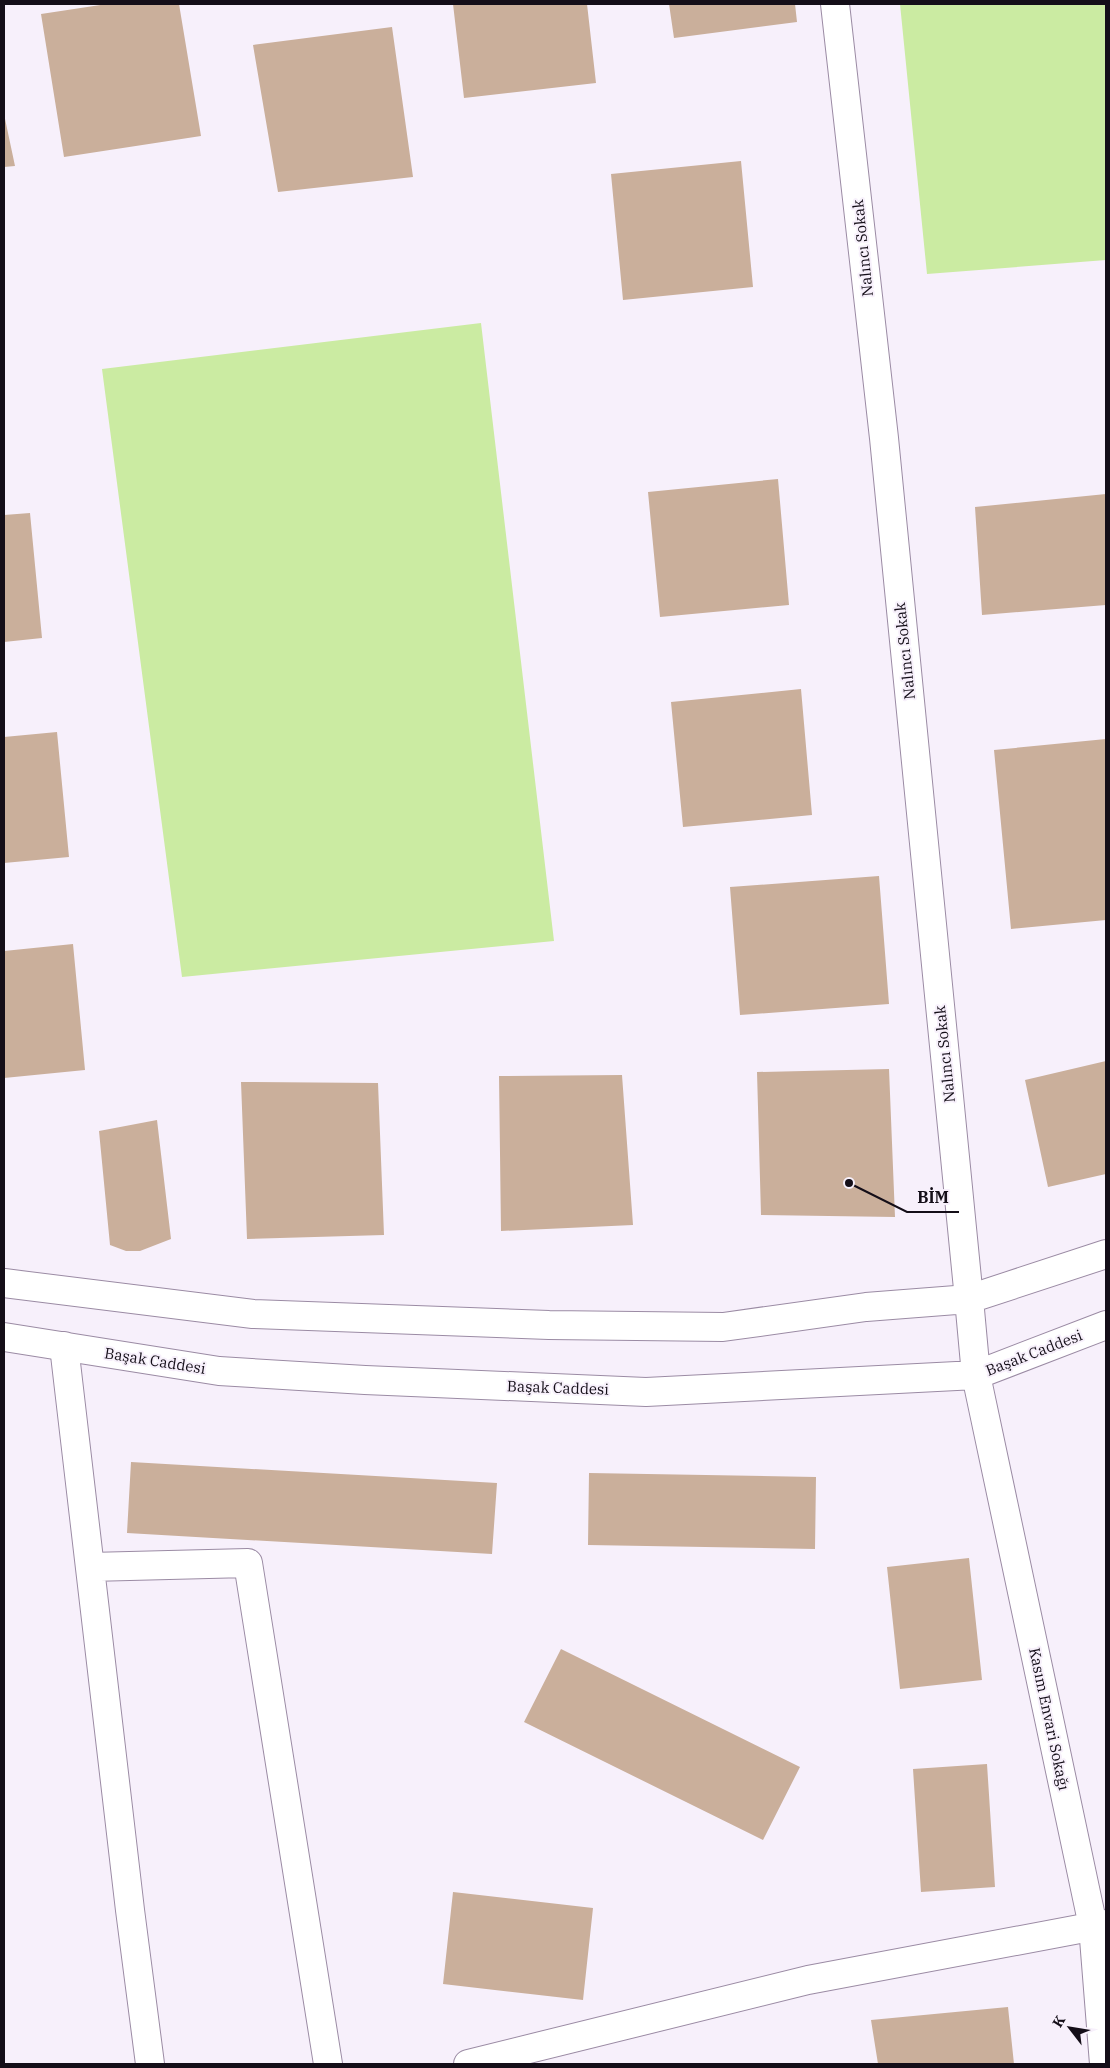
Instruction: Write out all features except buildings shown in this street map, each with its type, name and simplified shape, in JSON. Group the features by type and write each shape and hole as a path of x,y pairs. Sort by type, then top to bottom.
{"street":[{"name":"Nalıncı Sokak","path":"835,4 884,438 976,1375"},
{"path":"4,1283 253,1314 549,1325 723,1327 866,1307 969,1299 1106,1254"},
{"name":"Başak Caddesi","path":"4,1337 219,1372 646,1392 976,1375 1106,1324"},
{"path":"64,1346 130,1910 150,2064"},
{"name":"Kasım Envari Sokağı","path":"976,1375 1099,1925 1104,2064"},
{"path":"90,1567 248,1563 328,2064"},
{"path":"468,2064 808,1980 1099,1925"}],"green space":[{"path":"900,4 1106,4 1106,260 927,274"},
{"path":"481,323 554,941 182,977 102,369"}],"place":[{"name":"BİM","path":"849,1183"}]}
